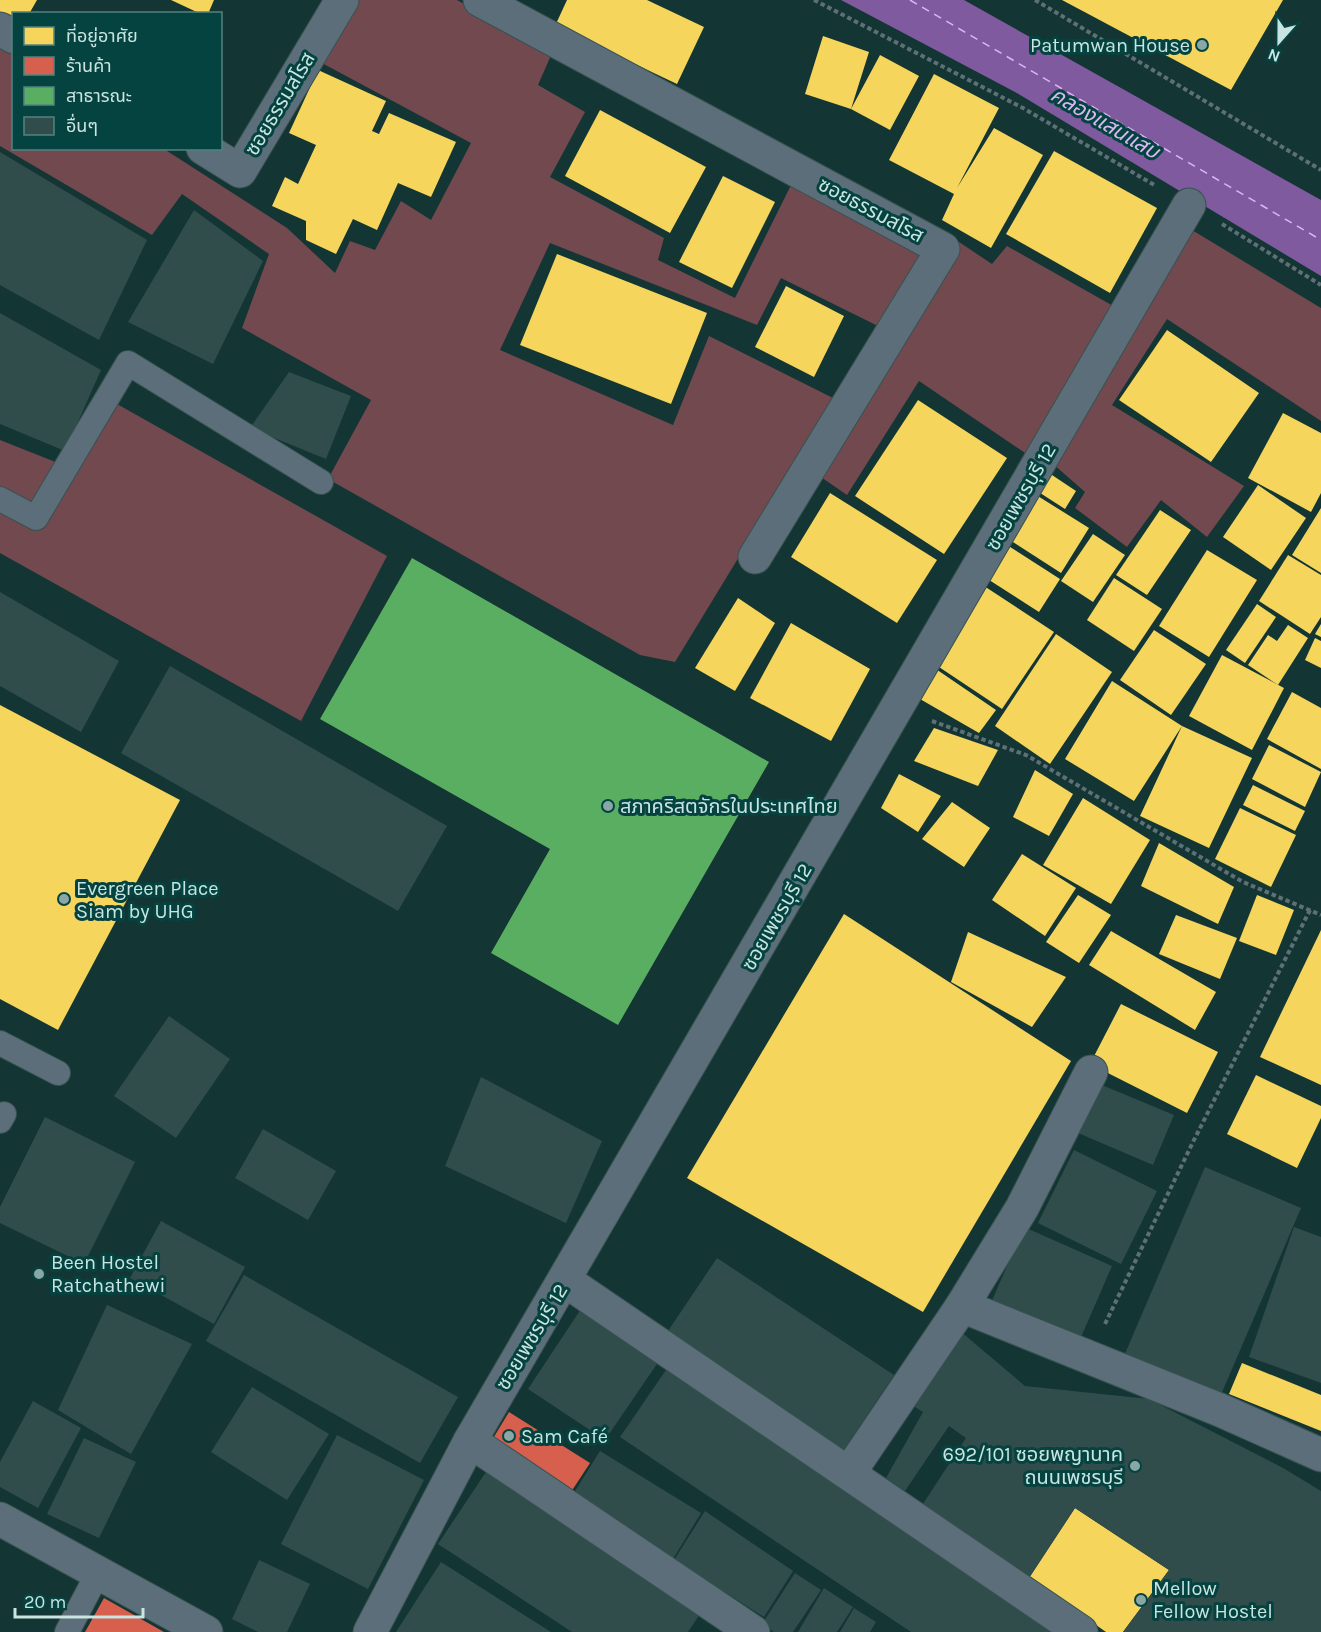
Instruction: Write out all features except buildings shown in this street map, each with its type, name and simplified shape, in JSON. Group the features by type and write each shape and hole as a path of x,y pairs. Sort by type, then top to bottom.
{"street":[{"name":"ซอยธรรมสโรส","path":"206,150 240,171 342,0"},
{"name":"ซอยธรรมสโรส","path":"480,0 943,249 755,557"},
{"name":"ซอยเพชรบุรี 12","path":"370,1632 470,1441 566,1281 1189,205"},
{"path":"849,1473 962,1306 1022,1208 1091,1072"},
{"path":"566,1281 1081,1632"},
{"path":"962,1306 1321,1455"},
{"path":"470,1441 753,1632"},
{"path":"0,1519 206,1632"}],"lane":[{"path":"0,499 36,518 128,363 321,482"},
{"path":"0,1043 58,1073"},
{"path":"67,1632 98,1573"}],"path":[{"path":"814,0 1023,108 1321,285"},
{"path":"1035,0 1321,170"},
{"path":"898,709 1026,755 1243,882 1321,915"},
{"path":"1089,1357 1194,1140 1310,910"}],"shaded area":[{"path":"353,0 457,0 552,53 538,85 585,112 550,177 664,238 658,260 735,298 793,181 929,253 882,328 781,278 757,325 550,243 500,350 673,425 709,336 835,399 675,662 640,655 328,479 371,400 242,328 269,254 182,194 152,235 0,146 0,47 12,54 12,150 166,150 287,228 335,273 350,241 375,250 401,201 431,220 471,143 320,62"},
{"path":"1187,227 1321,308 1321,421 1167,319 1112,405 1244,486 1207,537 1161,500 1127,547 1075,508 1085,492 1052,463"},
{"path":"959,242 992,264 1007,246 1115,307 1028,455 919,381 847,495 818,475"},
{"path":"117,404 387,556 301,721 0,553 0,440 68,467"}],"water":[{"name":"คลองแสนแสบ","path":"841,0 964,0 1321,200 1321,276 1015,92"}],"ferry route":[{"path":"910,0 1321,240"}],"place":[{"name":"Patumwan House","path":"1202,45"},
{"name":"สภาคริสตจักรในประเทศไทย","path":"608,806"},
{"name":"Evergreen Place Siam by UHG","path":"64,899"},
{"name":"Been Hostel Ratchathewi","path":"39,1274"},
{"name":"Sam Café","path":"509,1436"},
{"name":"692/101 ซอยพญานาค ถนนเพชรบุรี","path":"1135,1466"},
{"name":"Mellow Fellow Hostel","path":"1141,1600"}]}
